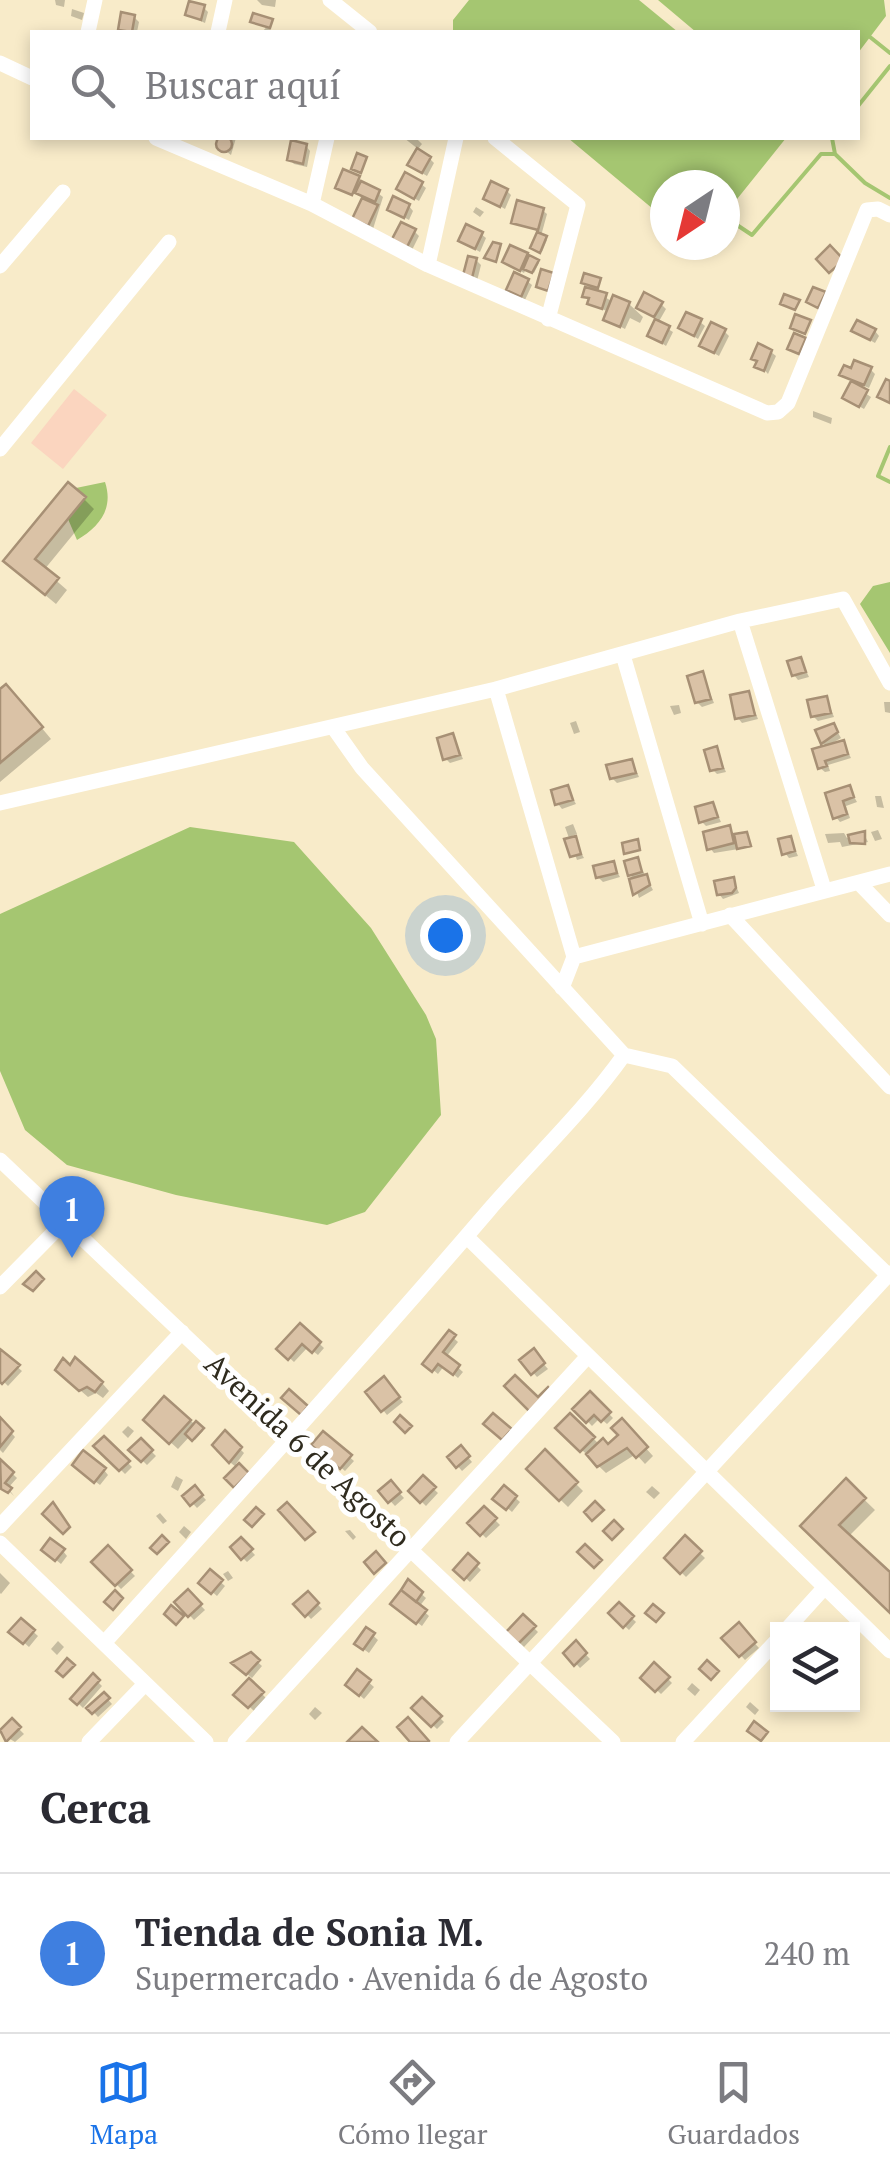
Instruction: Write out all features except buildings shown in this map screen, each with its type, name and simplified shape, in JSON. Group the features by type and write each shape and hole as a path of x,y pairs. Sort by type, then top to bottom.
{"street":[{"path":"88,30 95,0"},
{"path":"218,30 225,0"},
{"path":"330,0 352,26"},
{"path":"0,63 30,77"},
{"path":"167,140 193,145 428,265 768,412 778,412 788,403 867,210 878,209 890,215"},
{"path":"312,204 327,140"},
{"path":"428,265 456,140"},
{"path":"497,140 578,205 548,319"},
{"path":"0,266 63,192"},
{"path":"0,447 169,242"},
{"path":"0,804 496,688 740,621 843,598 890,683"},
{"path":"740,621 824,889"},
{"path":"623,654 702,924"},
{"path":"496,688 574,957 562,988"},
{"path":"332,728 362,768 624,1055 672,1066 889,1275 704,1470 457,1742"},
{"path":"574,957 890,874"},
{"path":"860,884 890,915"},
{"path":"730,916 890,1087"},
{"path":"104,1643 468,1238 528,1165 593,1098 624,1055"},
{"name":"Avenida 6 de Agosto","path":"0,1160 412,1547 613,1742"},
{"path":"0,1288 64,1221"},
{"path":"468,1238 890,1651"},
{"path":"0,1526 182,1332"},
{"path":"235,1742 588,1356"},
{"path":"0,1543 206,1742"},
{"path":"793,1622 824,1588"},
{"path":"682,1742 770,1648"},
{"path":"89,1742 145,1684"}],"shaded area":[{"path":"469,0 639,0 676,30 453,30 453,20"},
{"path":"658,0 884,0 886,16 860,50 860,30 694,30"},
{"path":"570,140 784,140 740,195 740,170 650,170 650,206"},
{"path":"74,389 107,415 63,469 31,443"},
{"path":"105,482 108,501 103,516 77,540 68,519 86,497 76,488"},
{"path":"890,582 890,653 860,604 873,586"},
{"path":"190,827 294,842 371,928 426,1015 436,1039 441,1115 365,1212 327,1225 176,1195 67,1165 25,1130 0,1071 0,914"}],"waterway":[{"path":"870,37 890,53"},
{"path":"860,104 890,66"},
{"path":"832,140 835,154"},
{"path":"740,227 752,235 821,154 835,154 865,183 890,198"},
{"path":"890,447 878,476 890,482"}],"place":[{"name":"Tienda de Sonia M.","path":"72,1258"}]}
